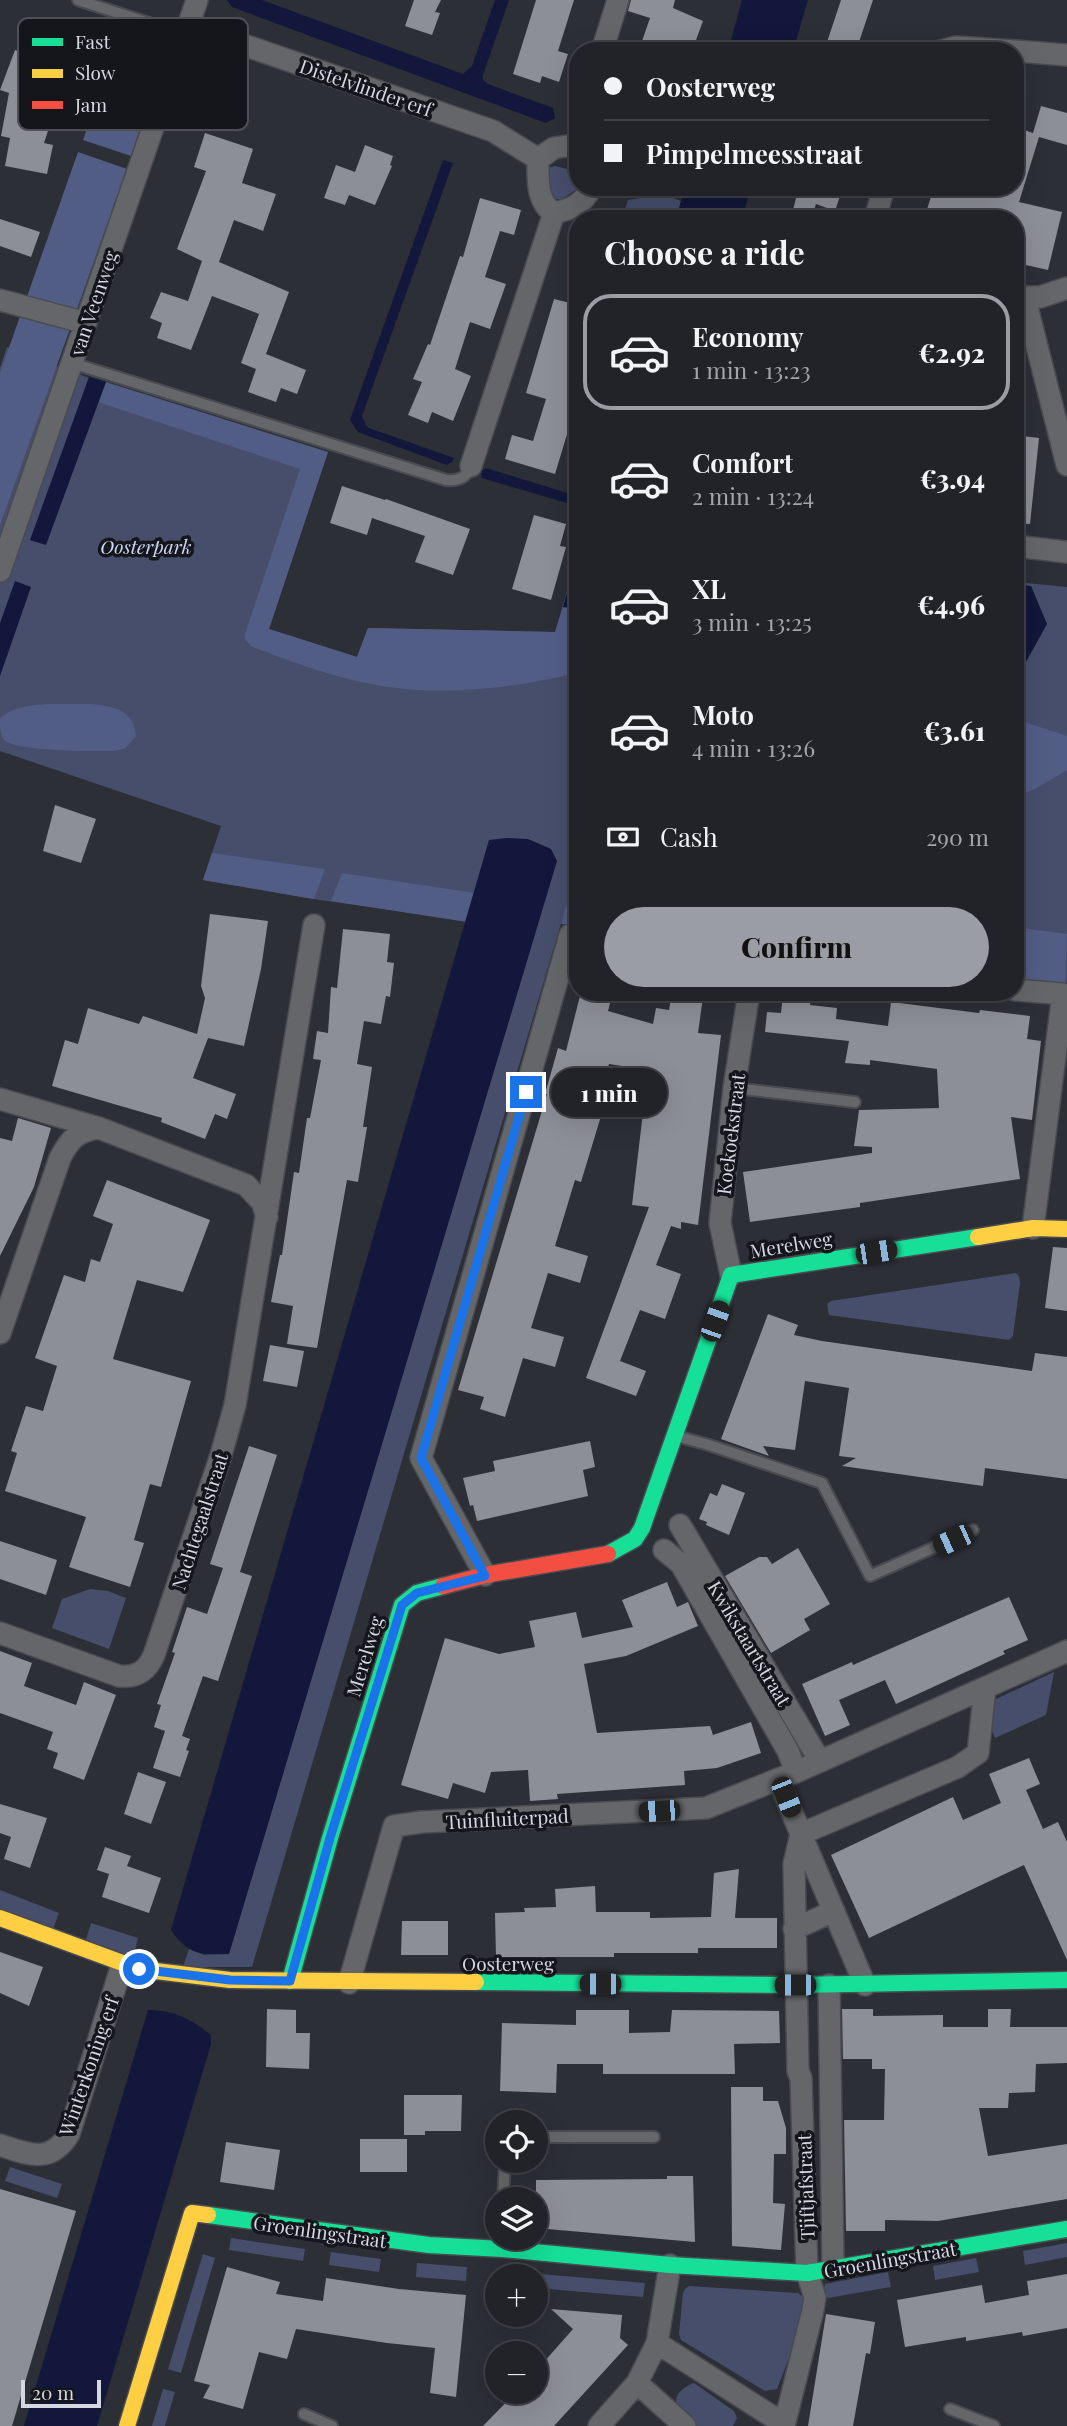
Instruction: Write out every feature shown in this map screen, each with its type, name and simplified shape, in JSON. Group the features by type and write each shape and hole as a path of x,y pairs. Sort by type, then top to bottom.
{"street":[{"name":"van Veenweg","path":"192,18 197,0"},
{"path":"605,42 618,0"},
{"name":"Distelvlinder erf","path":"248,51 493,131 538,159"},
{"path":"1024,52 1067,55"},
{"name":"van Veenweg","path":"0,571 153,130"},
{"path":"554,213 543,201 538,181 538,159 554,148 569,143"},
{"path":"554,213 573,208 588,196"},
{"path":"471,466 554,213"},
{"path":"1024,298 1040,297 1067,288"},
{"path":"0,300 86,323"},
{"path":"1024,312 1067,466"},
{"path":"1024,547 1067,552"},
{"name":"Nachtegaalstraat","path":"0,1633 119,1676 136,1676 150,1662 230,1422 239,1384 314,925"},
{"path":"485,1576 421,1458 569,939"},
{"path":"1024,991 1063,993 1033,1228"},
{"name":"Koekoekstraat","path":"732,1275 720,1223 734,1088 748,1001"},
{"path":"0,1099 99,1128 246,1185 262,1202 267,1217"},
{"path":"0,1333 60,1158 76,1135 99,1128"},
{"name":"Merelweg","path":"290,1981 330,1838 402,1605 417,1593 485,1576 612,1553 635,1539 642,1528 732,1275 1033,1228 1067,1229"},
{"name":"Kwikstaartstraat","path":"680,1525 788,1751 787,1775"},
{"name":"Kwikstaartstraat","path":"664,1550 681,1564 717,1607"},
{"name":"Kwikstaartstraat","path":"739,1646 820,1761"},
{"name":"Tuinfluiterpad","path":"349,1983 394,1826 422,1822 706,1808 820,1761 1067,1651"},
{"path":"801,1834 958,1767 978,1753 985,1688"},
{"path":"787,1775 801,1834 865,1985"},
{"path":"795,1985 794,1864 801,1834"},
{"path":"794,1929 834,1910"},
{"name":"Oosterweg","path":"0,1918 122,1965 195,1977 349,1983 795,1985 1067,1980"},
{"name":"Winterkoning erf","path":"0,2145 29,2154 43,2155 62,2145 68,2134 122,1965"},
{"name":"Tjiftjafstraat","path":"784,2425 815,2297 807,2273 801,2078 798,2071 795,1985"},
{"path":"829,1985 833,2268"},
{"path":"801,2078 830,2077"},
{"name":"Groenlingstraat","path":"127,2426 191,2213 429,2245 485,2244"},
{"name":"Groenlingstraat","path":"548,2250 670,2265 807,2273 1067,2229"},
{"path":"599,2426 637,2383 657,2343 670,2265"},
{"path":"657,2343 784,2425"},
{"path":"637,2383 685,2426"}],"lane":[{"path":"78,0 142,18"},
{"path":"72,363 446,480 461,479 471,466"},
{"path":"734,1088 855,1101"},
{"path":"673,1435 822,1483 870,1576 973,1530"},
{"path":"548,2137 654,2137"},
{"path":"950,2409 994,2426"},
{"path":"304,2414 332,2426"}],"green space":[{"path":"555,166 569,170 569,194 562,199 555,199 550,195 548,168"},
{"path":"668,196 681,201 678,210 625,210 628,200"},
{"name":"Oosterpark","path":"7,347 89,378 328,452 269,629 357,657 368,628 555,632 569,584 569,920 562,920 252,1967 183,1967 189,1949 204,1955 229,1953 539,920 475,922 203,880 221,826 0,751 0,368"},
{"path":"1024,583 1067,587 1067,988 1024,978"},
{"path":"1016,1273 1020,1283 1013,1336 1009,1340 829,1315 827,1304 831,1301"},
{"path":"90,1589 108,1591 126,1598 109,1649 52,1628 62,1599"},
{"path":"1054,1672 1046,1715 995,1738 988,1721 994,1700"},
{"path":"0,1890 59,1913 53,1929 0,1909"},
{"path":"91,1923 138,1938 133,1958 85,1943"},
{"path":"10,2167 62,2184 57,2198 5,2181"},
{"path":"231,2238 305,2249 303,2261 229,2250"},
{"path":"1067,2243 1067,2257 1025,2265 1023,2251"},
{"path":"331,2252 381,2259 379,2272 329,2265"},
{"path":"203,2254 215,2258 181,2373 168,2369"},
{"path":"976,2258 979,2272 935,2280 933,2266"},
{"path":"417,2263 467,2267 466,2281 416,2277"},
{"path":"888,2272 891,2287 822,2299 825,2284"},
{"path":"548,2275 645,2283 643,2297 548,2289"},
{"path":"689,2286 798,2293 805,2298 808,2309 777,2389 765,2391 681,2340 679,2334 683,2293"},
{"path":"694,2383 734,2411 737,2418 733,2426 697,2426 681,2411 676,2403 679,2393"},
{"path":"163,2389 175,2392 165,2426 152,2426"}],"shaded area":[{"path":"227,0 262,0 463,74 472,66 495,0 509,0 483,80 553,108 555,118 546,123 232,7"},
{"path":"742,0 808,0 796,42 730,42"},
{"path":"86,130 140,130 131,156 83,140"},
{"path":"78,152 127,169 0,525 0,373"},
{"path":"443,160 453,163 362,416 369,428 454,458 447,465 358,432 350,420"},
{"path":"682,196 748,196 745,210 679,210"},
{"path":"89,377 106,382 46,545 30,540"},
{"path":"106,382 328,452 269,629 357,657 368,628 555,632 563,607 569,608 569,675 464,690 396,688 340,677 251,646 245,639 245,634 300,469 98,402"},
{"path":"486,468 569,494 569,504 482,478 481,471"},
{"path":"15,581 31,587 0,676 0,623"},
{"path":"1024,585 1031,586 1047,624 1026,662"},
{"path":"569,586 569,608 563,607"},
{"path":"43,704 92,704 122,711 132,720 136,736 125,749 39,749 12,744 4,740 2,735 0,719 18,708"},
{"path":"1024,722 1067,736 1067,770 1024,793"},
{"path":"528,839 551,849 557,861 229,1954 196,1952 183,1944 171,1930 489,840"},
{"path":"212,853 325,869 314,899 203,880"},
{"path":"342,873 475,893 467,922 331,901"},
{"path":"569,896 569,925 561,924"},
{"path":"1024,928 1067,934 1065,988 1024,983"},
{"path":"148,2010 166,2012 189,2020 211,2035 211,2044 97,2426 24,2426"}],"building":[{"path":"414,0 441,0 435,12 440,13 432,35 405,26"},
{"path":"536,0 574,0 558,51 568,54 559,82 542,76 540,83 513,74"},
{"path":"631,0 675,0 673,8 703,21 695,42 642,42 650,18 628,11"},
{"path":"841,0 873,0 859,42 827,42"},
{"path":"15,50 18,51 18,130 48,130 44,143 53,145 47,174 5,166 10,138 1,136 9,93 0,90"},
{"path":"1041,106 1067,113 1067,145 1039,137 1024,186 1024,130 1033,133"},
{"path":"205,133 253,149 242,183 276,194 263,231 234,220 219,262 289,292 266,354 306,370 297,394 281,388 276,402 248,392 256,369 241,363 259,314 212,296 191,350 157,338 162,323 150,318 161,292 188,301 202,261 177,249 206,171 194,167"},
{"path":"365,145 393,156 392,166 375,205 349,195 345,205 324,198 336,165 355,172"},
{"path":"790,196 840,196 835,210 816,204 814,210 793,210 796,198"},
{"path":"931,196 1021,196 1019,202 1062,212 1048,270 1024,265 1024,210 927,210"},
{"path":"480,198 521,210 514,235 500,231 485,277 506,284 490,329 470,322 455,369 471,376 453,421 432,412 428,423 408,415 422,382 413,379 428,344 430,345 460,256 463,257"},
{"path":"0,219 40,232 31,257 0,246"},
{"path":"554,299 569,303 569,428 555,474 505,459 512,435 533,441 546,399 526,393"},
{"path":"1024,436 1039,438 1030,524 1024,524"},
{"path":"342,486 470,529 453,575 415,562 425,536 372,518 367,535 330,523"},
{"path":"534,515 566,524 560,546 566,547 551,600 512,589"},
{"path":"55,805 96,819 81,863 43,851"},
{"path":"210,914 268,921 261,969 244,1046 208,1038 193,1078 236,1094 227,1119 215,1114 205,1139 161,1122 162,1118 52,1086 65,1040 78,1044 88,1008 139,1024 143,1016 197,1034 205,998 201,986"},
{"path":"343,929 390,934 387,962 394,963 390,997 386,996 381,1024 364,1021 357,1064 372,1067 363,1127 367,1127 358,1182 347,1180 317,1348 287,1344 293,1306 271,1302 282,1255 294,1172 299,1173 307,1118 310,1118 321,1060 313,1059 317,1031 328,1033 331,987 337,988"},
{"path":"579,1001 611,1001 608,1011 653,1024 656,1008 669,1010 670,1001 702,1001 698,1033 721,1035 698,1225 681,1222 681,1229 671,1226 656,1265 681,1274 665,1319 640,1310 620,1361 646,1371 636,1396 586,1378 649,1207 632,1205 648,1070 609,1064 594,1114 601,1116 581,1182 575,1180 555,1246 588,1256 580,1283 548,1273 531,1328 564,1337 555,1367 523,1358 505,1417 480,1409 484,1397 458,1390 547,1094 558,1048 566,1051"},
{"path":"782,1001 811,1001 810,1005 837,1008 836,1019 888,1026 891,1002 979,1013 980,1010 1030,1016 1027,1039 1041,1041 1032,1120 1011,1117 1020,1179 860,1203 860,1207 750,1222 743,1172 872,1153 872,1147 854,1146 859,1110 939,1108 937,1069 870,1060 870,1065 845,1063 849,1041 765,1032 767,1012 781,1013"},
{"path":"18,1118 51,1128 34,1187 0,1256 0,1138 12,1141"},
{"path":"107,1180 210,1220 183,1292 137,1280 113,1359 191,1381 161,1487 150,1484 134,1540 144,1543 130,1587 69,1567 86,1517 5,1491 17,1453 11,1451 26,1406 43,1411 57,1366 35,1358 64,1275 85,1282 91,1259 100,1262 113,1224 93,1216"},
{"path":"1053,1247 1067,1248 1067,1311 1045,1308"},
{"path":"768,1314 798,1325 794,1335 822,1341 1032,1371 1035,1353 1067,1357 1067,1479 985,1468 983,1486 842,1466 856,1458 839,1456 849,1388 805,1381 795,1450 763,1446 769,1456 721,1439"},
{"path":"270,1345 304,1351 297,1387 263,1381"},
{"path":"590,1441 595,1467 583,1470 588,1496 477,1521 463,1478 495,1471 493,1461"},
{"path":"249,1446 277,1455 240,1572 252,1576 218,1681 203,1676 182,1736 190,1739 180,1777 153,1768 165,1731 154,1727 161,1705 157,1704 175,1653 172,1652 187,1607 207,1614 223,1568 210,1564"},
{"path":"722,1484 745,1493 729,1535 699,1519 710,1493 717,1496"},
{"path":"0,1541 57,1560 46,1595 0,1579"},
{"path":"798,1548 830,1604 804,1619 810,1630 771,1653 725,1576 759,1557 767,1557 772,1564"},
{"path":"667,1582 677,1607 688,1602 698,1626 626,1656 584,1664 597,1733 710,1726 713,1735 751,1722 761,1753 717,1768 684,1771 685,1785 557,1794 558,1799 530,1801 528,1770 491,1772 485,1793 453,1783 448,1799 401,1785 445,1638 499,1654 535,1647 529,1621 576,1612 582,1638 633,1627 622,1600"},
{"path":"1009,1597 1028,1640 1003,1651 1005,1654 896,1704 885,1680 839,1700 850,1725 825,1736 802,1684 852,1662 853,1665"},
{"path":"0,1651 32,1663 24,1686 76,1705 84,1682 116,1695 84,1780 53,1768 58,1753 47,1749 53,1732 0,1713"},
{"path":"1029,1758 1040,1784 1026,1790 1043,1829 1058,1822 1067,1842 1067,1960 1024,1865 869,1938 831,1855 953,1797 963,1820 1001,1803 989,1774"},
{"path":"138,1772 166,1782 151,1824 124,1814"},
{"path":"0,1804 47,1818 30,1868 4,1859 11,1837 0,1833"},
{"path":"105,1847 131,1856 127,1866 161,1878 149,1913 102,1897 109,1874 97,1870"},
{"path":"739,1869 735,1918 777,1918 777,1948 698,1948 698,1953 614,1953 614,1957 496,1957 495,1913 525,1912 524,1908 556,1907 555,1889 595,1886 596,1912 650,1912 650,1918 711,1917 714,1873"},
{"path":"402,1921 448,1921 448,1955 401,1955"},
{"path":"0,1952 43,1967 29,2006 0,1993"},
{"path":"267,2009 296,2010 296,2033 310,2033 309,2069 266,2067"},
{"path":"842,2009 873,2009 873,2016 943,2015 943,2027 988,2027 988,2009 1011,2009 1010,2027 1067,2027 1067,2063 1036,2064 1035,2092 1009,2093 1008,2108 979,2108 988,2156 1067,2144 1067,2199 938,2221 885,2220 885,2231 846,2231 844,2120 884,2120 885,2069 872,2069 872,2059 843,2059"},
{"path":"576,2010 629,2010 629,2033 670,2032 672,2010 779,2011 780,2043 734,2044 735,2074 603,2074 603,2064 557,2064 556,2093 500,2091 502,2023 576,2025"},
{"path":"731,2087 763,2087 763,2101 778,2101 786,2128 786,2154 774,2154 773,2203 785,2204 781,2250 732,2246"},
{"path":"404,2095 462,2095 461,2131 425,2131 425,2135 404,2135"},
{"path":"360,2139 407,2139 407,2172 360,2172"},
{"path":"226,2142 280,2150 274,2190 220,2182"},
{"path":"667,2176 693,2176 695,2242 548,2229 548,2187 536,2187 536,2180 667,2179"},
{"path":"0,2189 76,2211 12,2426 0,2426"},
{"path":"227,2267 280,2282 276,2294 323,2301 326,2278 399,2289 466,2295 456,2397 430,2393 435,2348 296,2329 287,2359 259,2352 243,2409 203,2398 210,2385 194,2381"},
{"path":"1067,2274 1067,2328 1023,2336 1022,2332 966,2341 966,2337 905,2347 897,2300 982,2285 985,2303 1029,2295 1027,2281"},
{"path":"551,2309 622,2315 620,2338 628,2345 554,2426 483,2426 504,2404 548,2404 548,2357 573,2329"},
{"path":"826,2314 875,2322 870,2354 866,2353 853,2426 808,2426"}],"traffic: fast":[{"path":"608,1554 635,1539 642,1528 731,1275 978,1237"},
{"path":"290,1981 330,1838 402,1605 417,1593 443,1586"},
{"path":"476,1982 795,1985 1067,1980"},
{"path":"208,2215 429,2245 670,2265 807,2273 1067,2229"}],"traffic: slow":[{"path":"978,1237 1033,1228 1067,1229"},
{"path":"0,1918 139,1969 230,1980 476,1982"},
{"path":"127,2426 192,2213 208,2215"}],"traffic: jam":[{"path":"443,1586 485,1575 608,1554"}],"route":[{"path":"139,1969 230,1980 290,1981 330,1838 402,1605 417,1593 485,1576 421,1458 526,1092"}]}
